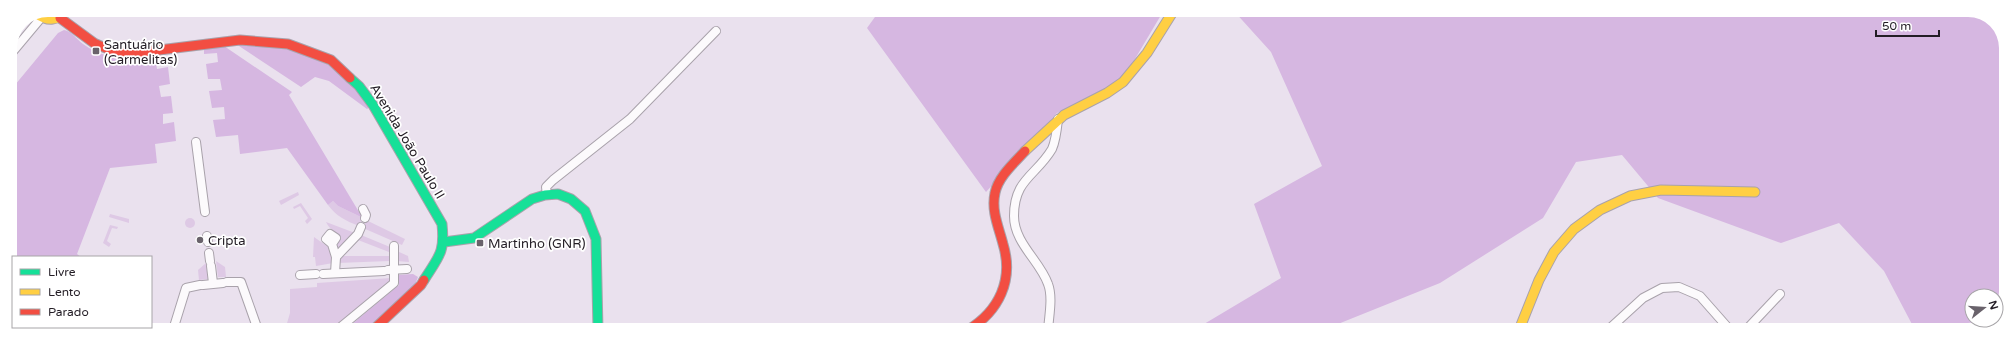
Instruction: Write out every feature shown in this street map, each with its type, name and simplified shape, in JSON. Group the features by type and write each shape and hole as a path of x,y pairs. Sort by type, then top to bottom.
{"street":[{"path":"980,323 996,307 1004,286 1006,256 994,202 997,185 1008,170 1058,119 1114,90 1131,74 1169,17"},
{"path":"44,18 50,20 60,18"},
{"name":"Avenida João Paulo II","path":"60,18 95,45 117,52 135,53 240,40 288,44 331,60 359,86 373,105 442,224 444,242"},
{"path":"18,45 37,19"},
{"path":"547,195 546,187 553,180 630,119 716,31"},
{"path":"1048,323 1049,286 1045,276 1023,244 1014,219 1018,192 1027,178 1052,148 1058,119"},
{"path":"196,142 204,212"},
{"path":"1522,323 1542,274 1553,253 1578,225 1597,212 1637,194 1661,190 1755,192"},
{"path":"381,323 421,285 442,251 444,242 473,239 525,202 537,196 547,195 567,197 576,202 587,214 593,225 596,239 598,323"},
{"path":"363,209 366,215 365,218"},
{"path":"336,257 358,234 361,227"},
{"path":"332,244 336,257 335,273"},
{"path":"345,323 394,283 388,270 394,246"},
{"path":"209,250 213,283"},
{"path":"300,275 407,269"},
{"path":"175,323 186,288 213,283 241,282 256,323"},
{"path":"1616,323 1643,298 1662,288 1679,287 1700,296 1724,323"},
{"path":"1753,323 1780,294"}],"shaded area":[{"path":"875,17 1160,17 1129,69 1121,78 1108,87 1057,113 986,192 867,28"},
{"path":"1239,17 1972,17 1982,20 1990,26 1997,36 1999,46 1999,288 1964,288 1964,323 1911,323 1884,271 1839,223 1781,243 1658,198 1622,155 1576,162 1543,218 1440,283 1340,323 1206,323 1281,278 1254,204 1322,166 1271,52"},
{"path":"64,30 67,31 91,49 109,56 118,58 155,57 157,69 168,67 170,84 159,86 161,97 171,96 173,113 163,114 163,124 174,122 176,141 155,144 157,163 110,168 77,254 80,256 17,256 17,83 58,33"},
{"path":"236,44 287,48 329,65 356,88 370,107 367,109 329,81 315,77 301,87"},
{"path":"224,46 292,92 289,95 359,212 362,210 363,218 338,206 333,201 328,205 287,148 240,154 238,135 216,137 213,120 225,119 224,107 212,108 209,91 222,90 220,79 208,79 206,64 218,62 217,53 204,54 204,49"},
{"path":"298,192 299,195 281,205 279,201"},
{"path":"333,201 338,206 363,218 359,226 334,212 328,205"},
{"path":"301,203 312,219 307,224 305,221 308,218 300,206 294,209 293,207"},
{"path":"110,214 129,219 129,223 109,217"},
{"path":"190,218 195,223 190,228 185,223"},
{"path":"366,220 405,239 402,245 363,228"},
{"path":"326,222 355,233 339,249 337,247 338,237"},
{"path":"110,225 118,227 117,229 112,228 107,241 111,244 109,247 103,243"},
{"path":"361,235 390,247 389,252 358,240"},
{"path":"314,237 331,249 333,263 316,266 315,257 313,257"},
{"path":"397,251 408,256 409,262 397,261"},
{"path":"342,256 390,256 390,261 337,263"},
{"path":"216,261 225,267 226,277 218,277"},
{"path":"206,263 208,279 199,280 198,270"},
{"path":"413,274 418,277 414,287 378,323 353,323 399,285 398,275"},
{"path":"391,278 390,281 339,323 287,323 290,313 290,289 317,287 317,283"}],"traffic: fast":[{"path":"350,78 359,86 373,105 442,224 442,248 424,280"},
{"path":"444,242 474,238 532,199 545,195 558,194 571,199 585,211 596,239 598,323"}],"traffic: slow":[{"path":"44,18 53,19 58,17"},
{"path":"1025,151 1064,115 1107,93 1123,82 1147,53 1170,17"},
{"path":"1522,323 1539,280 1554,252 1574,229 1600,210 1630,196 1661,190 1755,192"}],"traffic: jam":[{"path":"60,18 94,43 110,50 135,53 240,40 288,44 331,60 350,78"},
{"path":"978,323 988,314 996,304 1005,282 1007,270 1006,257 995,213 995,193 999,181 1011,165 1025,151"},
{"path":"380,323 421,285 424,280"}],"place":[{"name":"Santuário (Carmelitas)","path":"96,51"},
{"name":"Cripta","path":"200,240"},
{"name":"Martinho (GNR)","path":"480,243"}]}
